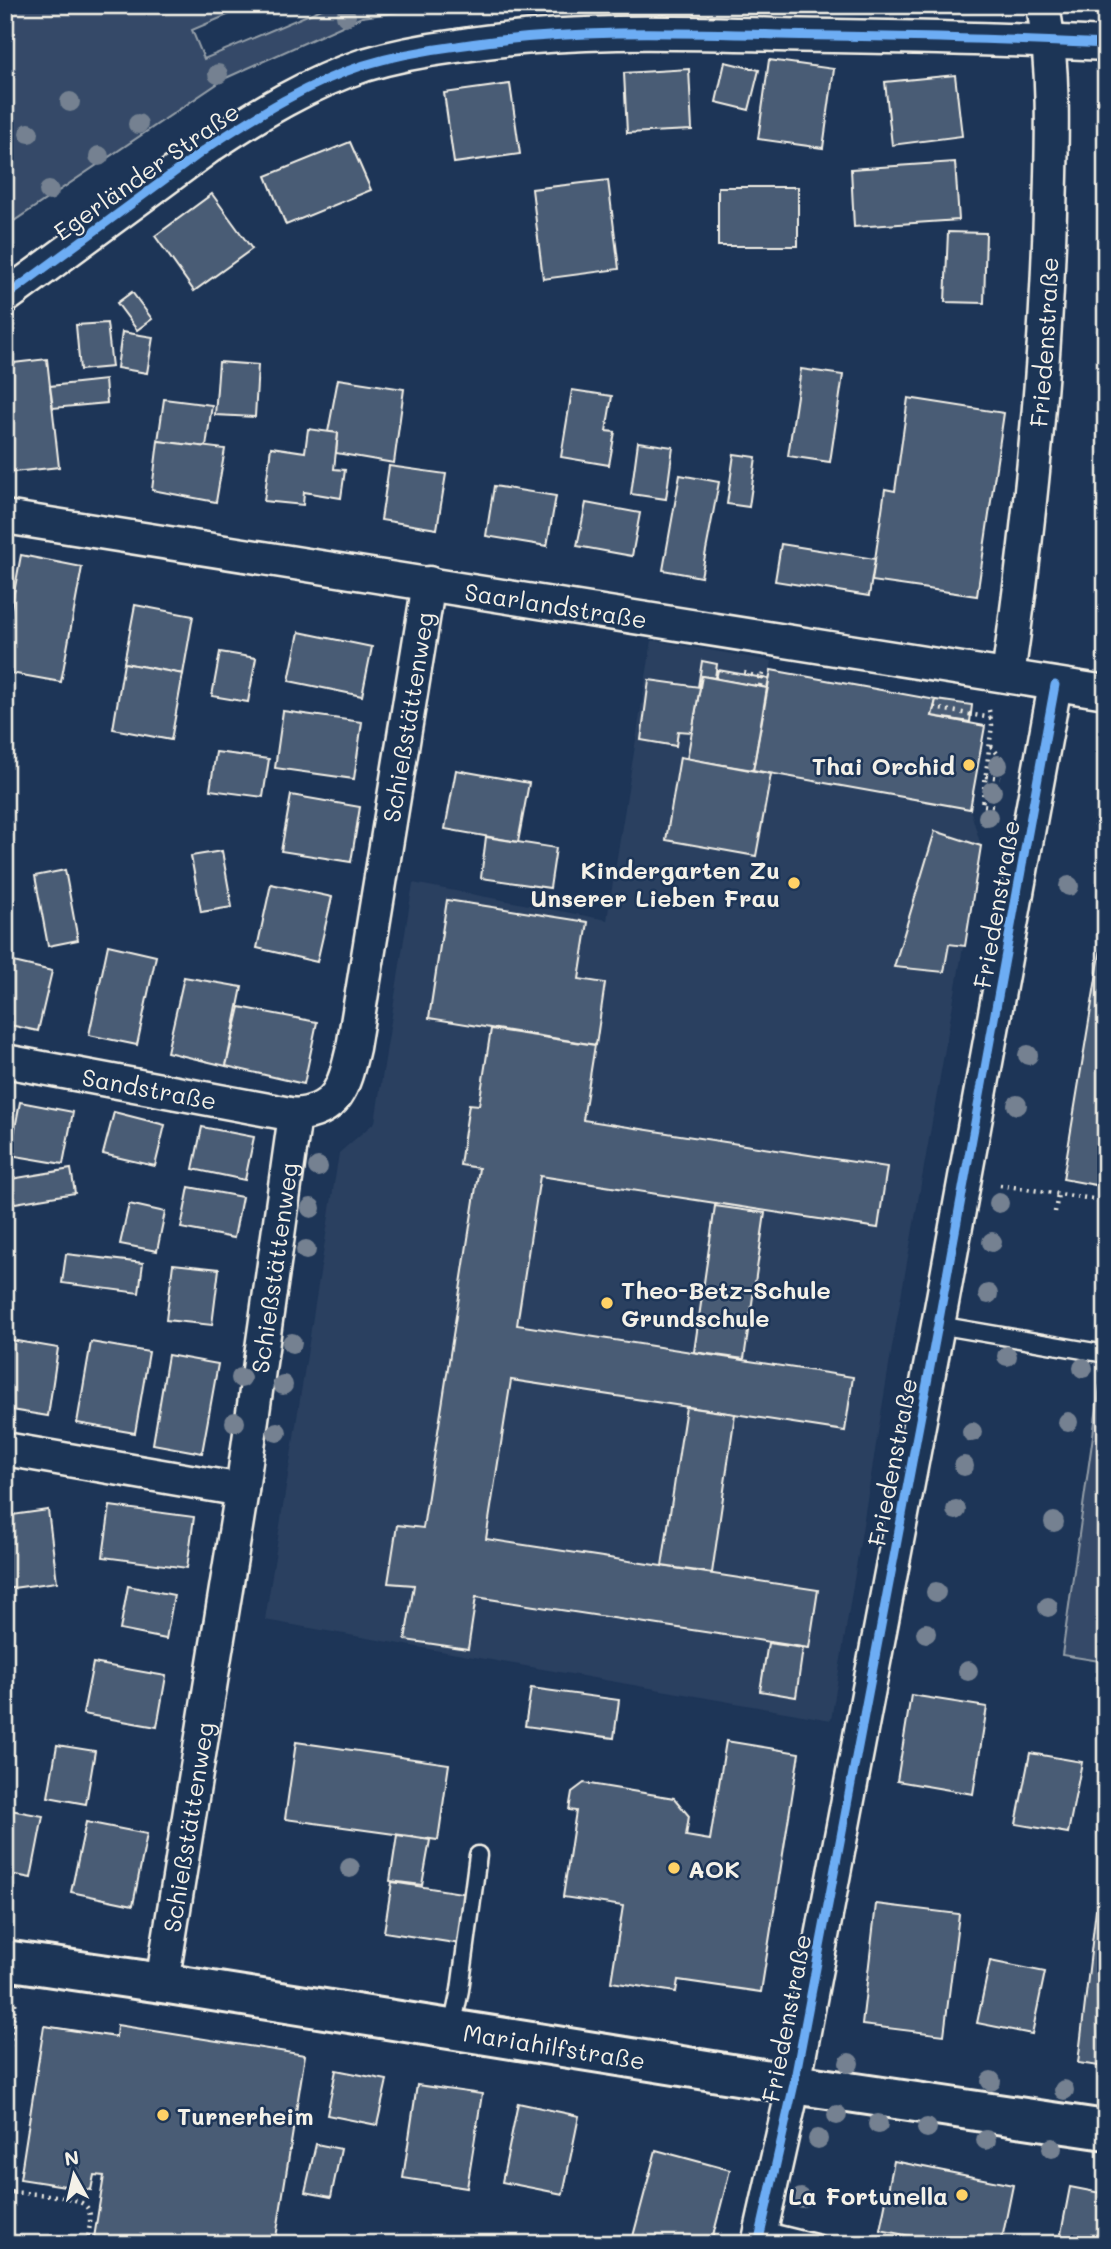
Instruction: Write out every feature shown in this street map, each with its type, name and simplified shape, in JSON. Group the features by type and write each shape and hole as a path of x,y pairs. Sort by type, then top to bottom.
{"street":[{"name":"Friedenstraße","path":"1008,677 1043,379 1052,144 1049,41 1043,5"},
{"name":"Egerländer Straße","path":"5,297 156,185 244,124 334,77 393,57 511,38 620,32 1106,44"},
{"name":"Saarlandstraße","path":"5,517 1106,692"},
{"name":"Schießstättenweg","path":"162,1983 242,1490 295,1115 308,1114 333,1101 347,1072 429,583"},
{"name":"Friedenstraße","path":"760,2237 794,2084 938,1325 1055,685"},
{"name":"Sandstraße","path":"5,1061 295,1115"},
{"path":"5,1449 242,1490"},
{"name":"Mariahilfstraße","path":"11,1977 162,1983 794,2084 1106,2130"}],"lane":[{"path":"938,1325 1106,1354"},
{"path":"452,2028 460,1990 478,1856"},
{"path":"760,2237 819,2244"}],"path":[{"path":"760,686 762,678"},
{"path":"983,704 992,718 982,805 996,807"},
{"path":"934,708 992,718"},
{"path":"990,745 1000,747"},
{"path":"986,776 1000,778"},
{"path":"964,1180 1106,1201"},
{"path":"1055,1212 1058,1194"},
{"path":"5,2074 11,1977"},
{"path":"5,2192 73,2198 84,2203 90,2214 87,2244"}],"shaded area":[{"path":"5,5 145,5 148,12 173,5 251,5 192,30 204,59 331,5 450,5 362,17 226,78 5,227"},
{"name":"Theo-Betz-Schule Grundschule","path":"652,640 772,661 753,770 970,809 981,846 892,1347 831,1720 265,1620 339,1153 375,1122 413,883 607,920"},
{"path":"1100,1386 1106,1387 1106,1662 1062,1655"}],"building":[{"path":"769,60 834,69 823,148 758,139"},
{"path":"725,62 759,70 749,110 716,102"},
{"path":"689,69 692,130 627,133 624,73"},
{"path":"955,75 962,136 892,145 885,82"},
{"path":"510,84 520,154 454,163 444,93"},
{"path":"350,142 371,190 286,225 266,176"},
{"path":"955,162 959,220 854,227 851,169"},
{"path":"608,180 619,269 543,279 532,189"},
{"path":"718,187 798,187 798,246 718,246"},
{"path":"212,194 252,249 194,291 155,236"},
{"path":"948,232 986,233 984,303 945,302"},
{"path":"132,292 152,319 137,330 117,303"},
{"path":"107,323 112,367 80,370 76,325"},
{"path":"122,332 153,337 147,373 117,368"},
{"path":"47,359 59,467 5,473 5,364"},
{"path":"219,362 258,365 255,417 215,415"},
{"path":"801,369 843,375 830,462 788,456"},
{"path":"338,379 404,389 394,463 336,453 338,433 328,432"},
{"path":"105,380 107,403 53,408 50,386"},
{"path":"572,390 612,396 606,431 615,432 609,465 561,457"},
{"path":"908,398 1004,413 977,596 872,581 885,489 895,491"},
{"path":"164,399 212,405 206,447 158,441"},
{"path":"308,429 338,433 334,469 345,470 341,498 304,492 303,505 264,501 271,447 305,452"},
{"path":"158,441 225,449 216,502 152,490"},
{"path":"638,442 673,447 666,499 631,494"},
{"path":"734,454 756,457 749,507 727,504"},
{"path":"389,466 446,474 437,529 381,520"},
{"path":"680,475 719,482 701,577 663,570"},
{"path":"494,486 556,496 547,546 486,536"},
{"path":"586,503 640,513 632,556 577,546"},
{"path":"781,544 875,559 869,596 775,581"},
{"path":"21,555 82,567 61,682 5,672 5,641"},
{"path":"135,605 193,616 183,674 124,663"},
{"path":"299,632 372,647 362,696 289,681"},
{"path":"220,652 256,658 248,702 212,696"},
{"path":"702,661 717,664 715,678 702,676 698,687"},
{"path":"124,663 183,674 171,740 113,729"},
{"path":"718,670 769,679 767,688 716,679"},
{"path":"771,670 936,700 932,716 985,726 970,809 753,770"},
{"path":"702,676 767,688 753,770 687,759"},
{"path":"649,680 700,687 692,732 678,731 676,746 641,740"},
{"path":"936,700 972,705 970,722 932,716"},
{"path":"283,711 362,722 354,779 275,768"},
{"path":"216,752 269,759 263,797 210,790"},
{"path":"680,757 771,774 756,856 666,840"},
{"path":"1106,759 1106,827 1095,825"},
{"path":"456,770 529,783 518,842 445,829"},
{"path":"291,795 360,807 351,862 281,851"},
{"path":"935,831 981,846 965,946 949,944 944,972 894,967"},
{"path":"486,837 556,848 550,888 481,878"},
{"path":"222,851 232,907 201,912 191,856"},
{"path":"65,870 78,940 48,946 35,876"},
{"path":"271,884 332,897 317,962 257,948"},
{"path":"447,900 588,922 579,979 605,983 596,1045 429,1018"},
{"path":"1106,918 1106,1187 1063,1179"},
{"path":"108,945 156,956 137,1045 89,1035"},
{"path":"5,960 52,971 38,1031 5,1024"},
{"path":"184,977 242,987 226,1066 167,1052"},
{"path":"240,1007 317,1022 304,1084 226,1066"},
{"path":"491,1029 595,1045 583,1120 887,1167 878,1228 540,1176 517,1325 853,1377 845,1431 511,1380 486,1539 818,1590 809,1648 476,1597 468,1649 405,1640 414,1585 388,1583 397,1525 423,1528 479,1168 460,1165 469,1104 479,1105"},
{"path":"20,1102 73,1112 63,1164 10,1155"},
{"path":"114,1112 165,1125 155,1166 103,1154"},
{"path":"202,1127 254,1137 245,1180 193,1169"},
{"path":"71,1169 75,1193 9,1204 5,1180"},
{"path":"189,1187 242,1197 234,1238 181,1228"},
{"path":"129,1204 165,1212 157,1251 120,1244"},
{"path":"715,1206 765,1213 744,1359 694,1352"},
{"path":"66,1254 143,1263 139,1293 62,1283"},
{"path":"173,1264 219,1269 212,1325 166,1320"},
{"path":"5,1339 58,1348 48,1416 5,1409"},
{"path":"91,1342 149,1352 135,1433 77,1423"},
{"path":"168,1355 218,1364 202,1453 153,1444"},
{"path":"686,1407 735,1414 712,1573 662,1566"},
{"path":"110,1506 194,1517 187,1568 103,1557"},
{"path":"48,1510 57,1582 5,1589 5,1516"},
{"path":"128,1586 174,1595 166,1639 120,1630"},
{"path":"768,1643 803,1648 796,1697 760,1691"},
{"path":"93,1663 166,1676 157,1727 83,1714"},
{"path":"531,1688 619,1700 614,1738 525,1726"},
{"path":"911,1695 987,1707 973,1794 897,1781"},
{"name":"AOK","path":"726,1741 799,1753 761,1992 678,1980 676,1992 611,1982 623,1906 563,1897 576,1811 569,1810 572,1792 584,1783 674,1798 689,1816 686,1836 710,1840"},
{"path":"296,1742 449,1764 438,1840 285,1819"},
{"path":"57,1745 95,1751 86,1804 48,1797"},
{"path":"1030,1753 1082,1762 1068,1833 1016,1824"},
{"path":"1106,1787 1106,1834 1098,1832"},
{"path":"5,1809 43,1816 31,1878 5,1873"},
{"path":"86,1822 147,1834 133,1905 71,1892"},
{"path":"397,1835 430,1840 422,1885 390,1881"},
{"path":"392,1882 468,1894 461,1944 384,1932"},
{"path":"876,1904 959,1914 944,2035 862,2025"},
{"path":"1096,1909 1106,1910 1106,2067 1078,2063"},
{"path":"990,1961 1045,1972 1032,2034 977,2023"},
{"name":"Turnerheim","path":"117,2025 305,2055 275,2244 93,2244 104,2176 94,2175 91,2190 20,2179 44,2026 116,2037"},
{"path":"336,2070 387,2080 377,2125 327,2115"},
{"path":"417,2085 482,2094 467,2188 403,2178"},
{"path":"518,2103 579,2116 563,2194 502,2182"},
{"path":"316,2144 341,2149 331,2197 305,2192"},
{"path":"656,2150 730,2170 711,2244 631,2244"},
{"path":"894,2161 1013,2185 1001,2244 950,2244 880,2230"},
{"path":"1070,2187 1106,2194 1106,2244 1059,2244"},
{"path":"431,2235 478,2238 478,2244 431,2244"}],"cycle path":[{"path":"5,297 210,146 247,122 323,81 364,65 398,56 497,41 618,33 942,38 1106,44"},
{"path":"758,2244 794,2084 938,1325 1055,685"}],"place":[{"name":"Thai Orchid","path":"969,765"},
{"name":"Kindergarten Zu Unserer Lieben Frau","path":"794,883"},
{"name":"Theo-Betz-Schule Grundschule","path":"607,1303"},
{"name":"AOK","path":"674,1868"},
{"name":"Turnerheim","path":"163,2115"},
{"name":"La Fortunella","path":"962,2195"}]}
